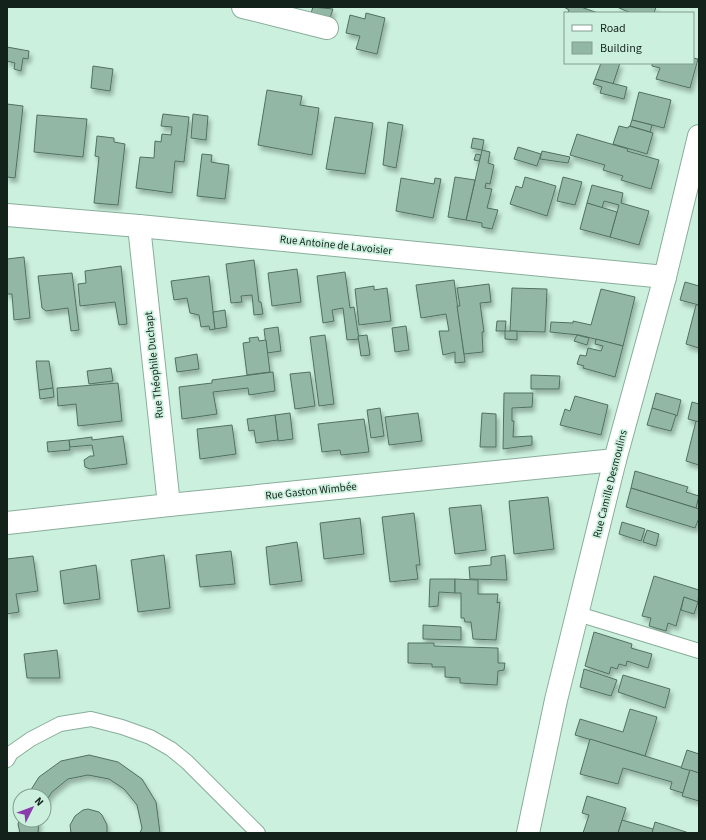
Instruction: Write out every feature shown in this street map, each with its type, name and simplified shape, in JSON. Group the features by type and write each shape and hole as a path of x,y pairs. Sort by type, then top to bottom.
{"street":[{"path":"243,7 327,28"},
{"name":"Rue Camille Desmoulins","path":"528,833 556,700 615,460 666,277 699,136"},
{"name":"Rue Antoine de Lavoisier","path":"7,215 139,226 666,277"},
{"name":"Rue Théophile Duchapt","path":"139,226 168,505"},
{"name":"Rue Gaston Wimbée","path":"7,523 168,505 615,460"}],"lane":[{"path":"578,614 699,651"},
{"path":"7,760 11,753 31,739 60,724 91,719 122,727 150,737 171,749 187,762 258,833"}],"building":[{"path":"313,7 333,9 330,18 311,13"},
{"path":"564,7 581,7 595,12 568,12 569,10"},
{"path":"617,7 656,7 654,12 629,12"},
{"path":"366,13 385,18 377,54 356,49 360,36 346,33 350,15 365,19"},
{"path":"7,47 29,51 28,59 23,58 21,71 14,69 15,63 7,61"},
{"path":"694,58 698,59 690,88 656,79 660,68 652,66 652,64 694,64"},
{"path":"601,64 620,64 613,84 595,79"},
{"path":"93,66 113,69 110,91 91,88"},
{"path":"595,79 627,87 624,99 600,93 602,87 593,84"},
{"path":"267,90 302,96 300,105 319,108 312,155 258,145"},
{"path":"639,92 671,100 664,128 632,120"},
{"path":"7,104 23,106 15,178 7,177"},
{"path":"163,114 189,117 184,162 175,161 172,193 136,188 140,157 154,158 155,141 161,142 162,134 171,135 172,127 161,126"},
{"path":"193,114 208,116 206,140 191,138"},
{"path":"37,115 87,119 83,157 34,152"},
{"path":"335,117 373,123 365,174 326,169"},
{"path":"632,120 652,125 650,132 630,126"},
{"path":"388,122 403,125 396,168 383,165"},
{"path":"619,126 628,128 629,126 653,133 647,154 613,144"},
{"path":"577,134 659,160 651,189 621,180 623,176 603,170 605,165 570,155"},
{"path":"97,136 114,138 114,142 125,144 118,205 94,203 99,157 95,156"},
{"path":"473,138 484,140 482,150 471,148"},
{"path":"518,147 541,154 537,166 514,159"},
{"path":"482,150 490,152 488,163 494,165 490,184 486,183 485,188 492,189 487,208 498,210 492,229 482,227 482,223 466,220"},
{"path":"542,151 570,157 568,163 540,159"},
{"path":"202,154 212,155 211,162 229,165 225,199 197,196"},
{"path":"476,154 481,155 479,161 474,160"},
{"path":"455,177 475,180 466,220 448,217"},
{"path":"525,177 556,186 547,216 510,204 516,186 522,188"},
{"path":"563,177 582,182 575,205 557,201"},
{"path":"401,178 434,184 435,178 441,179 433,218 396,211"},
{"path":"592,185 623,193 621,203 649,211 639,245 610,237 619,205 604,201 602,208 587,203"},
{"path":"587,203 617,212 610,237 580,229"},
{"path":"24,257 30,318 14,320 12,294 7,294 7,259"},
{"path":"254,260 259,302 261,302 263,314 254,315 252,295 241,296 242,302 231,303 226,264"},
{"path":"121,266 127,324 119,325 115,302 80,306 78,284 86,283 85,271"},
{"path":"297,269 301,302 272,306 268,273"},
{"path":"345,272 350,308 354,307 359,339 347,340 343,308 332,310 334,321 323,323 317,276"},
{"path":"72,273 79,330 71,331 68,308 46,311 42,308 38,276"},
{"path":"209,276 215,329 210,330 209,326 201,327 199,315 190,313 187,298 174,300 171,281"},
{"path":"454,280 465,362 455,363 455,352 443,355 439,331 449,331 446,314 421,318 416,285"},
{"path":"685,282 699,286 699,305 680,300"},
{"path":"489,284 491,302 480,303 484,332 482,332 483,352 464,354 457,306 460,306 457,288"},
{"path":"374,286 374,290 387,288 391,321 359,325 355,289"},
{"path":"512,288 547,289 545,332 510,331"},
{"path":"601,289 635,297 623,346 579,335 550,332 551,322 573,323 573,321 591,325"},
{"path":"696,305 699,305 699,348 686,344"},
{"path":"225,310 227,327 215,329 213,312"},
{"path":"497,321 506,321 505,331 496,331"},
{"path":"406,326 409,350 395,352 392,328"},
{"path":"278,327 281,351 267,353 264,329"},
{"path":"505,331 517,331 517,340 505,339"},
{"path":"325,335 334,404 319,406 310,337"},
{"path":"367,335 370,355 361,356 358,336"},
{"path":"577,335 589,338 587,345 574,341"},
{"path":"258,337 259,341 266,340 270,372 247,375 243,343 250,342 249,338"},
{"path":"596,339 623,346 615,377 583,368 584,366 577,364 580,355 586,356 588,348 601,351 603,346 595,344"},
{"path":"197,354 199,369 177,372 175,358"},
{"path":"36,361 49,361 53,388 39,390"},
{"path":"111,368 113,381 89,384 87,371"},
{"path":"273,372 275,391 249,395 248,388 213,392 217,414 182,419 179,387 212,383 212,380"},
{"path":"310,372 315,406 295,409 290,374"},
{"path":"531,375 560,376 559,389 531,389"},
{"path":"118,383 122,421 78,426 76,404 58,406 57,388"},
{"path":"53,388 54,397 40,399 39,390"},
{"path":"504,393 533,393 532,407 512,408 512,421 514,421 513,437 532,436 532,445 503,449"},
{"path":"656,393 681,400 677,416 652,408"},
{"path":"575,396 608,405 601,435 560,425 565,409 570,411"},
{"path":"692,402 699,404 699,422 688,419"},
{"path":"380,408 384,436 371,438 367,410"},
{"path":"652,408 676,415 671,431 647,425"},
{"path":"290,413 293,439 278,441 275,415"},
{"path":"418,413 422,441 389,445 385,417"},
{"path":"482,413 496,414 496,447 480,447"},
{"path":"275,415 278,440 256,443 254,430 249,431 247,419"},
{"path":"364,419 369,452 341,455 340,450 322,452 318,424"},
{"path":"696,421 699,422 699,465 686,461"},
{"path":"232,425 236,454 200,459 197,429"},
{"path":"123,436 127,464 90,469 85,467 84,460 90,456 94,456 92,445 70,447 69,440 92,437 92,440"},
{"path":"69,440 70,450 48,452 47,442"},
{"path":"635,471 688,487 686,492 699,496 696,508 631,488"},
{"path":"631,488 699,509 699,518 695,528 626,507"},
{"path":"548,497 554,549 514,554 509,501"},
{"path":"481,505 486,550 455,554 449,508"},
{"path":"414,513 420,565 416,565 418,579 390,582 382,517"},
{"path":"360,518 364,554 324,559 320,523"},
{"path":"622,522 645,529 641,541 619,534"},
{"path":"647,530 659,534 656,546 643,542"},
{"path":"297,542 302,581 270,585 266,547"},
{"path":"231,551 235,584 200,587 196,555"},
{"path":"164,555 170,608 138,612 131,560"},
{"path":"505,555 507,580 470,579 469,567 491,565 491,557"},
{"path":"33,556 38,591 16,594 19,612 7,614 7,559"},
{"path":"96,565 100,599 64,604 60,571"},
{"path":"654,576 699,590 698,602 684,597 676,626 668,623 666,631 649,626 651,618 642,616"},
{"path":"430,579 455,579 455,593 439,592 438,606 429,607"},
{"path":"455,579 478,580 478,594 498,594 497,603 500,602 496,640 473,639 471,622 465,622 464,618 461,618 461,593 455,593"},
{"path":"684,597 698,602 694,614 681,610"},
{"path":"423,625 461,627 461,640 423,639"},
{"path":"594,632 632,644 631,648 652,654 648,668 627,661 626,666 619,664 617,669 611,667 609,674 585,666"},
{"path":"408,643 434,643 434,646 498,648 498,663 505,663 504,670 498,671 497,685 460,683 460,678 445,677 445,667 432,667 432,664 408,663"},
{"path":"57,650 60,678 27,678 24,654"},
{"path":"584,669 617,680 611,696 580,687"},
{"path":"623,675 670,689 665,708 618,692"},
{"path":"630,709 657,717 645,756 575,735 580,719 623,732"},
{"path":"590,739 690,770 683,793 670,789 672,782 623,768 618,784 580,774"},
{"path":"687,750 699,754 699,773 681,768"},
{"path":"89,755 118,762 142,779 156,802 160,833 140,833 142,828 137,805 124,789 109,779 88,775 68,779 52,792 52,788 32,788 39,777 61,761"},
{"path":"690,770 699,773 699,801 682,796"},
{"path":"587,796 626,808 618,833 583,833 589,815 582,813"},
{"path":"88,809 99,812 102,815 107,825 107,833 71,833 70,825 75,816 83,810"},
{"path":"622,820 653,829 652,833 618,833"},
{"path":"655,822 689,833 652,833"},
{"path":"19,828 38,828 38,833 20,833"}]}
